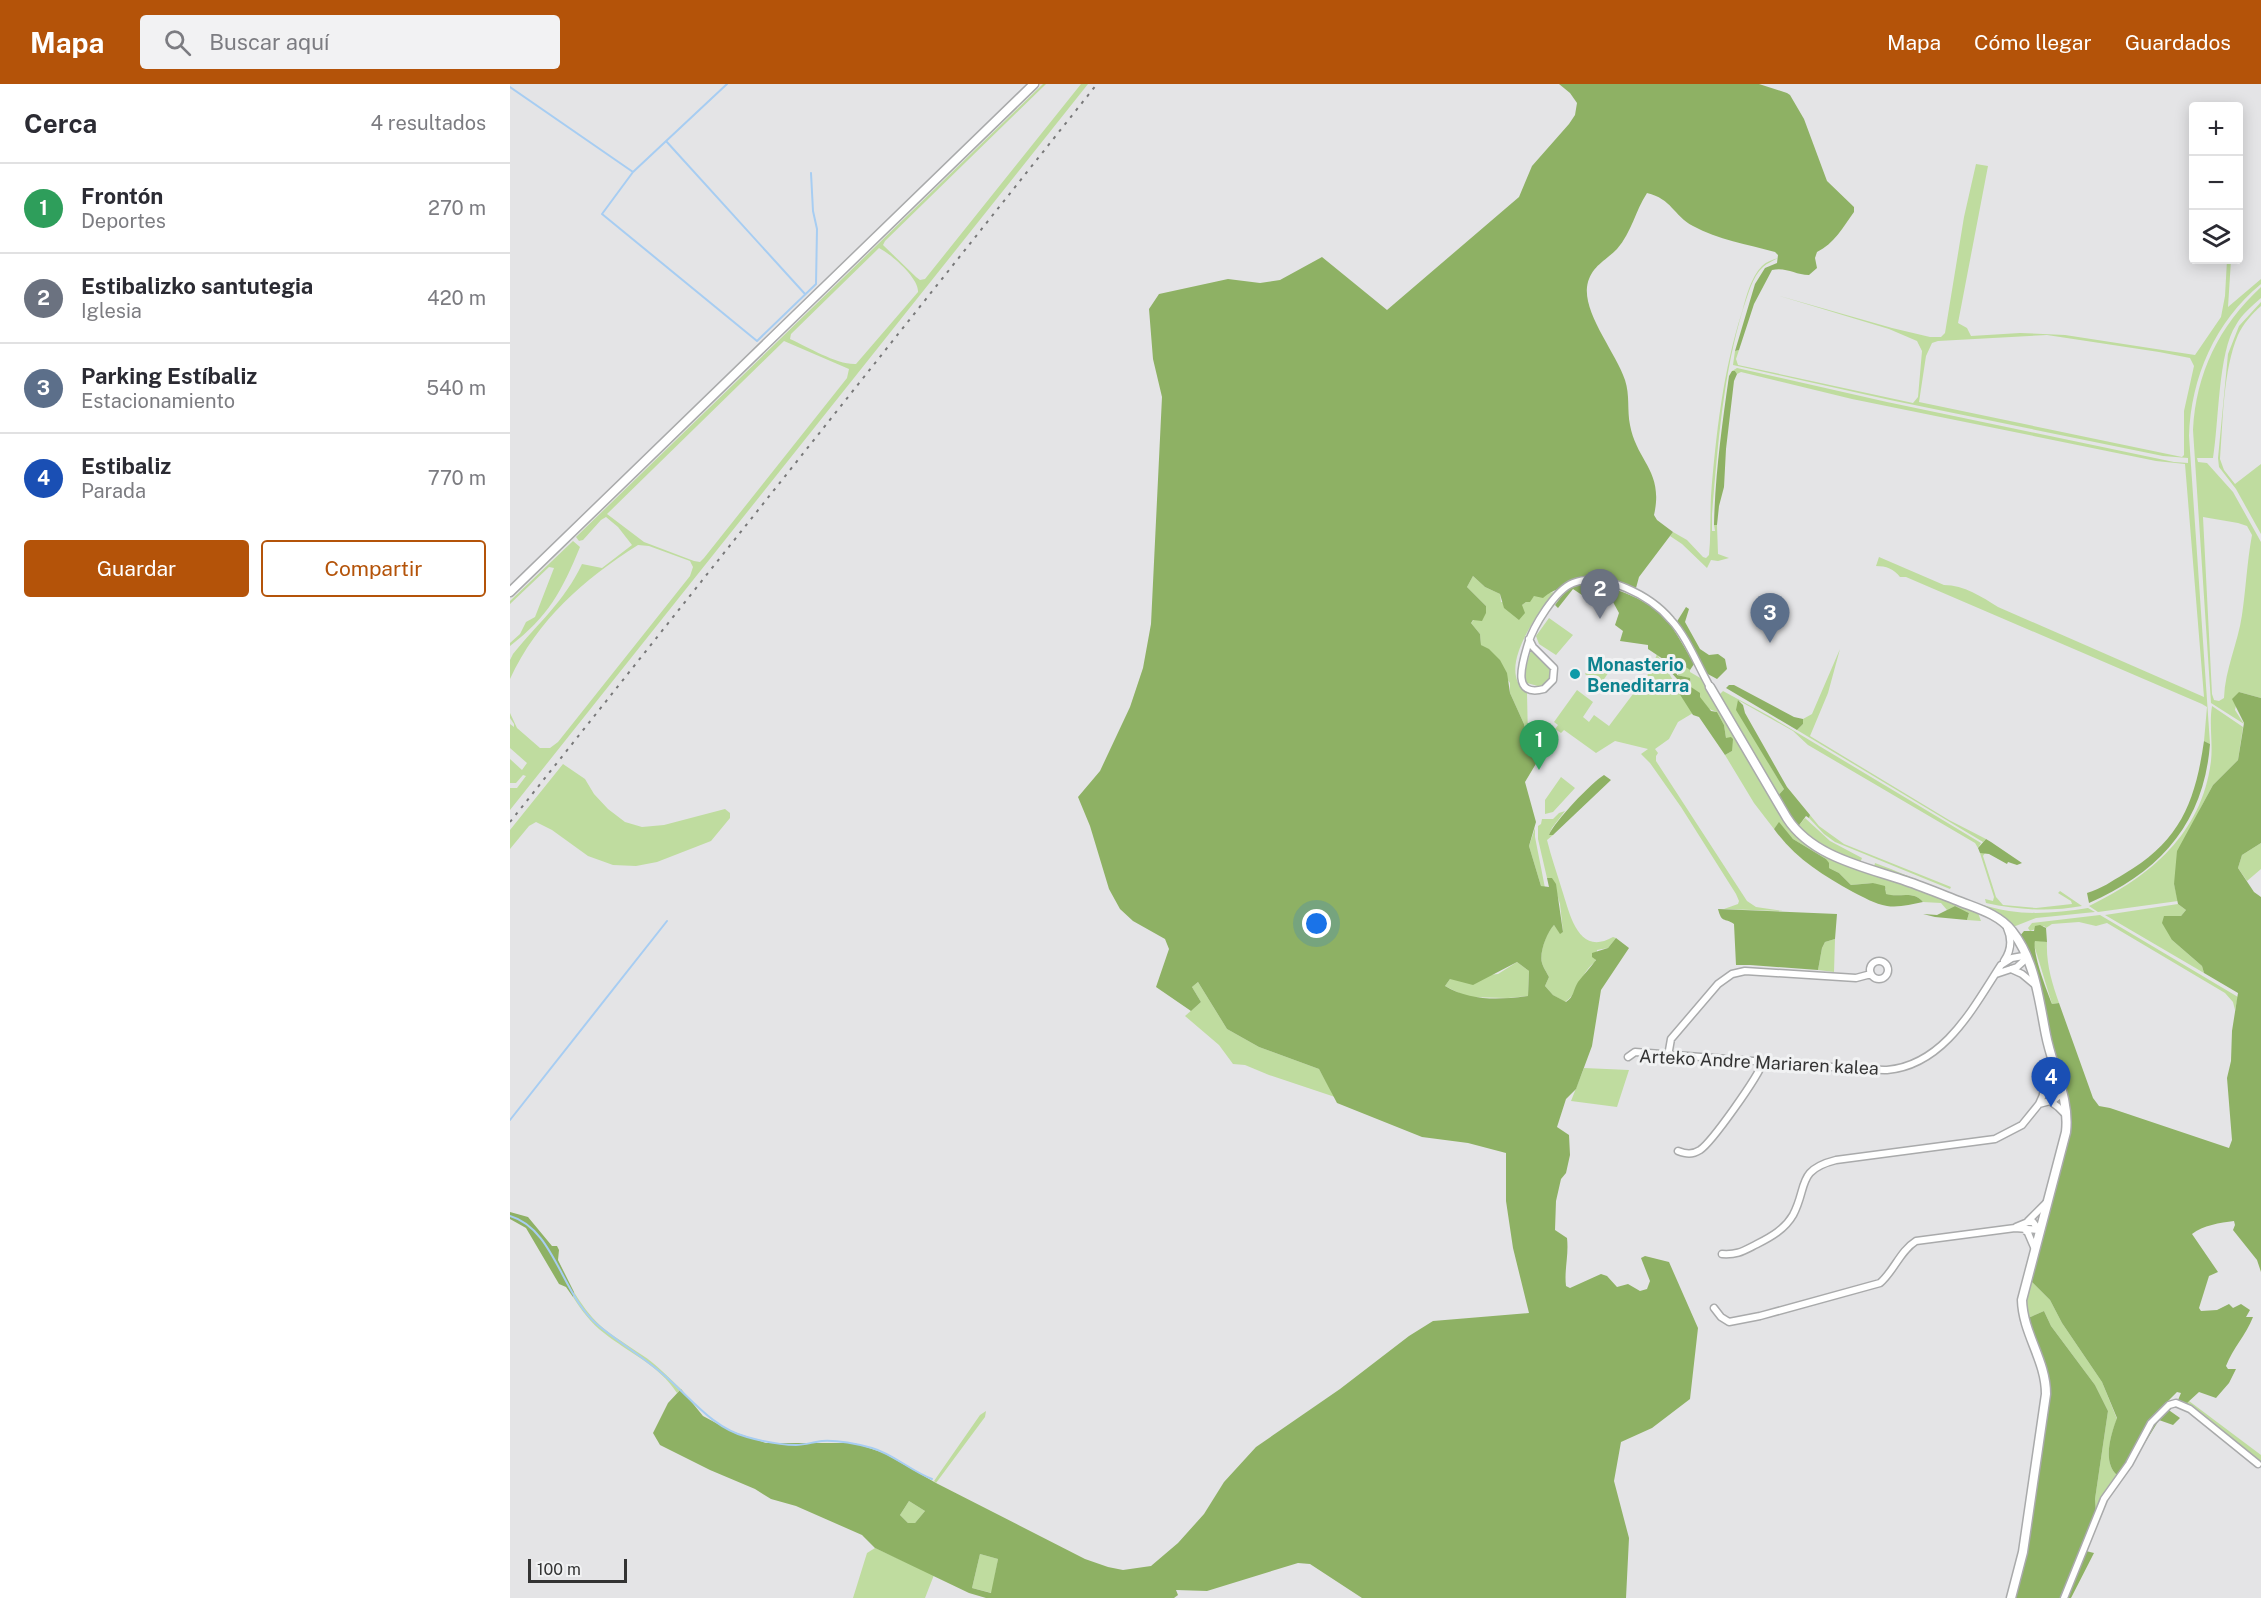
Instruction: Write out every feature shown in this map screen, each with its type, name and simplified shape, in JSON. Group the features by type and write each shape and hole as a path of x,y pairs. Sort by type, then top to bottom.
{"street":[{"path":"510,592 1034,84"},
{"path":"1529,639 1554,668 1555,676 1551,683 1540,690 1526,686 1520,676 1529,639 1536,625 1560,592 1573,583 1603,581 1627,587 1671,619 1797,833 1851,864 1909,882 1982,910 2003,923 2018,939 2036,987 2067,1118 2066,1132 2023,1290 2022,1310 2026,1327 2043,1368 2046,1394 2023,1552 2011,1598"},
{"name":"Arteko Andre Mariaren kalea","path":"1628,1057 1635,1052 1886,1070 1910,1065 1931,1054 1948,1040 2008,955 2009,933 2003,923"},
{"path":"2001,965 2012,958 2023,956 2027,958"},
{"name":"Arteko Andre Mariaren kalea","path":"1993,977 2023,963 2027,958"},
{"path":"2010,969 2030,979 2036,987"},
{"path":"1668,1056 1669,1045 1677,1031 1718,984 1732,974 1745,971 1856,978 1871,974"},
{"path":"1722,1254 1735,1255 1782,1229 1793,1215 1805,1179 1816,1167 1836,1160 1995,1139 2022,1125 2039,1104 2043,1095 2048,1082 2051,1057"},
{"path":"1678,1151 1686,1154 1693,1153 1706,1145 1753,1082 1762,1062"},
{"path":"2043,1095 2053,1088 2062,1092"},
{"path":"2039,1104 2049,1101 2062,1092"},
{"path":"2049,1101 2058,1107 2067,1118"},
{"path":"2015,1228 2028,1222 2047,1202"},
{"path":"2028,1222 2033,1222 2039,1230"},
{"path":"1714,1308 1721,1317 1729,1322 1760,1316 1880,1283 1907,1247 1916,1241 2015,1228 2039,1230"},
{"path":"2024,1229 2034,1247"},
{"path":"2064,1598 2104,1499 2129,1464 2151,1423 2169,1405 2176,1403 2190,1409 2258,1464"}],"green space":[{"path":"1043,84 1046,84 885,241 883,245 916,277 920,280 925,279 1081,84 1088,84 510,810 510,788 517,788 526,776 523,775 516,783 510,783 510,759 522,770 527,763 510,748 510,724 514,727 514,724 510,713 517,728 540,748 550,748 558,742 690,576 693,567 690,561 649,546 638,545 599,572 548,619 521,657 510,679 510,660 513,654 559,601 582,564 602,568 632,545 618,527 606,517 583,540 579,541 576,537","holes":["879,248 897,261 909,274 918,292 856,364 832,359 790,339 791,334","784,341 849,369 847,378 700,562 644,542 607,514"]},
{"path":"1559,84 1759,84 1787,93 1804,119 1827,181 1854,207 1854,212 1838,235 1817,252 1815,258 1817,268 1809,275 1772,270 1754,304 1739,350 1735,351 1755,284 1765,268 1777,263 1778,255 1775,252 1703,231 1686,222 1662,199 1647,193 1622,242 1591,274 1587,287 1587,298 1595,322 1625,380 1633,438 1653,477 1656,500 1654,515 1673,532 1639,577 1636,588 1609,579 1593,579 1574,583 1543,598 1534,596 1530,602 1522,605 1525,613 1519,620 1504,608 1500,594 1485,587 1473,576 1467,587 1486,606 1486,613 1482,621 1473,620 1471,623 1480,634 1481,645 1489,649 1500,660 1507,673 1510,693 1524,724 1531,752 1537,762 1525,782 1536,822 1529,846 1541,886 1549,887 1547,878 1552,878 1556,884 1563,932 1560,934 1554,925 1544,943 1541,959 1549,977 1545,986 1553,995 1566,1002 1572,996 1578,982 1596,960 1592,957 1592,953 1608,948 1616,938 1629,948 1601,990 1592,1046 1576,1089 1566,1099 1557,1127 1569,1135 1570,1155 1556,1201 1555,1230 1567,1238 1566,1286 1570,1288 1601,1274 1607,1276 1617,1287 1628,1284 1640,1291 1647,1289 1650,1281 1641,1258 1645,1256 1669,1262 1698,1328 1690,1399 1652,1428 1621,1442 1614,1481 1629,1538 1626,1598 1362,1598 1310,1564 1298,1563 1207,1591 1176,1590 1178,1595 1174,1598 986,1598 969,1593 875,1548 862,1535 796,1506 771,1499 755,1489 660,1445 653,1433 668,1403 681,1389 703,1416 731,1431 766,1443 854,1443 884,1453 936,1483 1085,1559 1123,1570 1151,1566 1178,1543 1204,1514 1224,1482 1256,1447 1340,1389 1409,1336 1433,1321 1529,1313 1513,1248 1506,1201 1506,1153 1468,1143 1422,1137 1337,1103 1319,1069 1259,1047 1227,1029 1198,982 1192,987 1201,1002 1191,1011 1156,987 1169,949 1165,939 1133,921 1120,909 1109,889 1090,826 1078,797 1100,771 1130,707 1143,668 1151,624 1162,397 1153,359 1149,309 1159,294 1228,279 1260,283 1280,280 1322,257 1387,310 1519,197 1532,166 1575,115 1577,103","holes":["1517,962 1529,971 1528,996 1475,997 1445,986 1450,979 1473,985","909,1501 925,1511 915,1523 908,1523 900,1515","980,1554 998,1559 991,1593 972,1588"]},
{"path":"1976,164 1988,166 1958,323 1967,328 1971,336 2020,333 2065,335 2195,355 2221,317 2227,264 2231,264 2228,307 2261,279 2261,284 2231,315 2208,352 2191,414 2189,436 2210,744 2204,741 2207,707 2202,704 1906,577 1900,577 1890,569 1876,566 1879,557 1944,585 1966,589 1998,607 2204,697 2185,464 2156,461 1852,399 1732,371 1737,368 1887,402 2174,462 2188,463 2188,458 2163,456 1733,365 1735,351 1739,350 1736,359 1738,365 1913,403 1918,397 1922,351 1917,341 1889,329 1773,294 1930,337 1941,337 1945,333 1964,217","holes":["2047,335 2190,358 2194,366 2184,411 2184,455 2182,457 1919,402 1926,356 1932,343 1938,341"]},
{"path":"1778,258 1765,266 1756,276 1736,334 1722,410 1712,514 1712,531 1715,531 1714,525 1717,525 1718,554 1729,558 1711,560 1707,568 1670,536 1673,532 1687,540 1703,557 1706,558 1709,555 1715,449 1721,403 1735,334 1745,300 1752,281 1762,266"},
{"path":"2261,287 2261,298 2238,321 2230,337 2222,370 2213,458 2197,458 2198,462 2207,463 2233,492 2261,542 2261,698 2239,692 2235,710 2244,724 2211,703 2193,430 2199,389 2212,352 2222,334 2246,302","holes":["2203,517 2247,526 2252,535 2240,625 2224,698 2219,701 2214,700 2212,694"]},
{"path":"2261,302 2261,306 2240,331 2229,364 2224,396 2220,459 2224,470 2235,484 2261,464 2261,534 2236,489 2219,467 2218,458 2228,354 2239,326"},
{"path":"1732,371 1737,374 1734,381 1726,449 1724,487 1717,525 1714,525 1719,450 1729,376"},
{"path":"573,541 580,547 560,590 544,614 510,646 526,622 535,617 554,568 549,567 510,604 510,601"},
{"path":"1473,576 1485,587 1500,594 1501,602 1522,605 1534,596 1554,592 1522,642 1517,657 1515,671 1518,683 1527,693 1528,740 1524,724 1510,693 1510,683 1481,645 1480,634 1471,623 1486,606 1467,587"},
{"path":"1580,584 1605,587 1631,595 1664,617 1694,664 1690,670 1683,665 1677,675 1690,678 1691,687 1700,693 1700,697 1711,711 1717,712 1724,725 1726,738 1733,739 1732,751 1725,755 1699,717 1693,715 1679,693 1678,680 1663,659 1648,649 1648,645 1620,641 1623,631 1615,625 1619,613 1613,602 1598,596 1588,599 1573,589 1558,608 1555,605 1567,589"},
{"path":"1686,607 1689,609 1685,622 1700,649 1709,655 1718,654 1725,659 1727,669 1717,679 1704,672 1676,623"},
{"path":"1549,618 1573,635 1556,655 1539,644 1536,636"},
{"path":"1840,649 1828,693 1810,736 1949,820 1986,839 1983,842 1797,730 1803,724 1803,719 1812,714"},
{"path":"1531,650 1545,661 1551,671 1550,679 1541,687 1527,683 1524,674"},
{"path":"1657,654 1693,713 1678,722 1669,739 1655,749 1658,753 1656,761 1747,901 1756,907 1783,911 1724,909 1738,904 1736,894 1681,807 1641,754 1648,749 1615,741 1596,753 1564,730 1561,733 1555,729 1558,725 1554,722 1577,690 1593,702 1583,717 1589,722 1594,715 1609,726 1651,670"},
{"path":"1599,655 1613,666 1600,685 1585,674"},
{"path":"1684,665 1690,672 1702,679 1786,824 1797,837 1806,844 1978,913 1981,921 1967,920 1969,913 1955,906 1947,910 1941,903 1923,902 1915,896 1885,894 1886,889 1873,883 1851,885 1839,873 1829,868 1826,859 1793,839 1779,823 1774,829 1754,803 1725,755 1732,751 1732,748 1717,712 1709,709 1691,687 1691,681 1688,678 1678,675 1678,670"},
{"path":"1734,685 1794,717 1803,719 1803,724 1797,730 1726,688"},
{"path":"1723,691 1771,717 1981,843 1978,848 1975,843 1808,745 1793,731 1738,700 1769,764 1784,789 1777,797 1719,695"},
{"path":"2239,692 2261,698 2261,843 2242,855 2238,868 2254,892 2261,897 2261,1272 2257,1260 2233,1230 2234,1221 2206,1226 2192,1234 2218,1272 2209,1276 2199,1308 2201,1311 2217,1310 2229,1304 2233,1308 2241,1304 2250,1310 2246,1317 2253,1317 2226,1366 2228,1369 2236,1369 2229,1383 2216,1398 2199,1392 2187,1403 2178,1400 2181,1393 2177,1392 2163,1406 2180,1418 2173,1425 2159,1420 2143,1446 2136,1444 2131,1456 2117,1475 2110,1463 2109,1448 2117,1418 2102,1382 2062,1323 2050,1300 2029,1279 2070,1113 2069,1102 2019,937 2024,931 2034,931 2035,926 2040,925 2046,928 2047,942 2035,941 2040,972 2052,1004 2059,1003 2093,1098 2099,1106 2229,1148 2232,1140 2227,1078 2238,993 2204,973 2202,966 2172,940 2162,923 2164,916 2181,916 2186,910 2178,904 2174,884 2177,851 2213,785 2238,760 2244,723 2232,699"},
{"path":"1738,700 1743,705 1745,713 1787,787 1810,815 1809,818 1806,816 1797,828 1777,797 1784,789 1736,710"},
{"path":"2212,706 2243,727 2238,760 2213,785 2200,809 2174,884 2178,901 2098,912 2089,906 2133,881 2152,866 2185,831 2197,810 2206,787 2211,761"},
{"path":"2204,741 2210,744 2199,798 2174,842 2137,876 2089,903 2087,893 2106,885 2143,861 2172,834 2182,818 2196,783"},
{"path":"563,764 585,779 594,794 625,822 642,827 664,825 725,809 730,813 730,818 711,841 657,862 636,866 613,865 588,856 552,830 536,822 529,826 510,849 510,830"},
{"path":"1604,775 1611,780 1553,835 1549,835 1574,803"},
{"path":"1561,777 1575,788 1553,812 1545,814 1545,800"},
{"path":"1565,811 1552,828 1549,835 1553,835 1547,840 1572,921 1577,930 1591,941 1601,942 1616,938 1608,948 1597,950 1595,962 1565,1002 1553,995 1545,986 1549,977 1541,958 1544,942 1554,925 1560,933 1563,932 1560,904 1552,878 1547,878 1538,839 1538,826 1542,819 1553,819"},
{"path":"1810,815 1819,826 1844,844 1951,887 1950,889 1835,842 1809,818"},
{"path":"1805,818 1830,841 1862,858 1860,863 1818,843 1797,828"},
{"path":"1779,822 1793,839 1826,859 1829,868 1839,873 1851,885 1873,883 1885,886 1886,894 1911,895 1923,902 1887,906 1853,892 1820,872 1791,849 1774,829"},
{"path":"1535,828 1545,888 1541,886 1529,846"},
{"path":"1986,839 2022,863 2017,865 2008,862 2007,864 1989,854 1980,853 1978,848"},
{"path":"2261,843 2261,869 2247,881 2238,868 2242,855"},
{"path":"1980,853 1985,853 1983,856 1996,897 2003,905 2036,908 2072,904 2058,893 2060,891 2082,906 2034,909 1986,903 1985,899 1993,901 1994,897"},
{"path":"1875,863 1958,897 1992,908 2039,913 2088,908 2095,912 2036,918 2013,927 1874,867"},
{"path":"2178,904 2186,910 2181,916 2172,940 2202,966 2204,973 2105,915"},
{"path":"1955,906 1969,913 1967,920 1923,914 1937,915"},
{"path":"1718,909 1837,914 1835,939 1825,942 1818,970 1736,965 1734,924 1722,918"},
{"path":"2100,915 2238,997 2235,1010 2233,1002 2225,993 2107,923 2096,926 2079,922 2052,924 2046,928 2044,926 2030,931 2028,928 2032,923"},
{"path":"1835,939 1834,972 1818,970 1825,942"},
{"path":"2035,940 2047,942 2049,966 2059,1003 2052,1004 2034,945"},
{"path":"1517,962 1529,971 1528,996 1467,997 1445,986 1450,979 1498,974"},
{"path":"1198,982 1227,1029 1259,1047 1319,1069 1335,1097 1245,1065 1233,1064 1219,1045 1185,1016 1201,1002 1192,987"},
{"path":"1584,1068 1629,1070 1617,1107 1571,1101"},
{"path":"510,1212 528,1217 552,1246 557,1246 558,1260 574,1292 573,1297 566,1287 559,1284 526,1228 510,1219"},
{"path":"2029,1279 2050,1300 2062,1323 2102,1382 2117,1419 2110,1440 2109,1456 2112,1469 2117,1475 2096,1514 2095,1499 2108,1411 2095,1385 2051,1326 2044,1311 2028,1318 2025,1297"},
{"path":"574,1292 596,1322 652,1363 681,1389 677,1393 653,1367 599,1329 576,1302 573,1297"},
{"path":"2044,1311 2051,1326 2095,1385 2108,1411 2095,1499 2096,1514 2062,1598 2014,1598 2049,1398 2028,1318"},
{"path":"2189,1401 2261,1455 2261,1462 2182,1402"},
{"path":"986,1411 985,1417 936,1483 934,1481 980,1415"},
{"path":"909,1501 925,1511 915,1523 908,1523 900,1515"},
{"path":"875,1548 934,1575 925,1598 853,1598 867,1553"},
{"path":"2086,1551 2094,1553 2071,1598 2066,1598"},
{"path":"980,1554 998,1559 992,1593 972,1588"}],"waterway":[{"path":"727,84 633,172 602,214 757,341 816,284 817,229 813,211 811,173"},
{"path":"510,87 633,172"},
{"path":"666,141 805,294"},
{"path":"510,1120 667,921"},
{"path":"510,1216 525,1223 538,1235 586,1313 599,1326 656,1368 702,1411 723,1427 734,1433 777,1444 799,1445 828,1441 866,1447 887,1454 932,1479"}],"railway":[{"path":"510,822 1097,84"}],"place":[{"name":"Estibalizko santutegia","path":"1600,619"},
{"name":"Parking Estíbaliz","path":"1770,643"},
{"name":"Monasterio Beneditarra","path":"1575,674"},
{"name":"Frontón","path":"1539,770"},
{"name":"Estibaliz","path":"2051,1107"}]}
